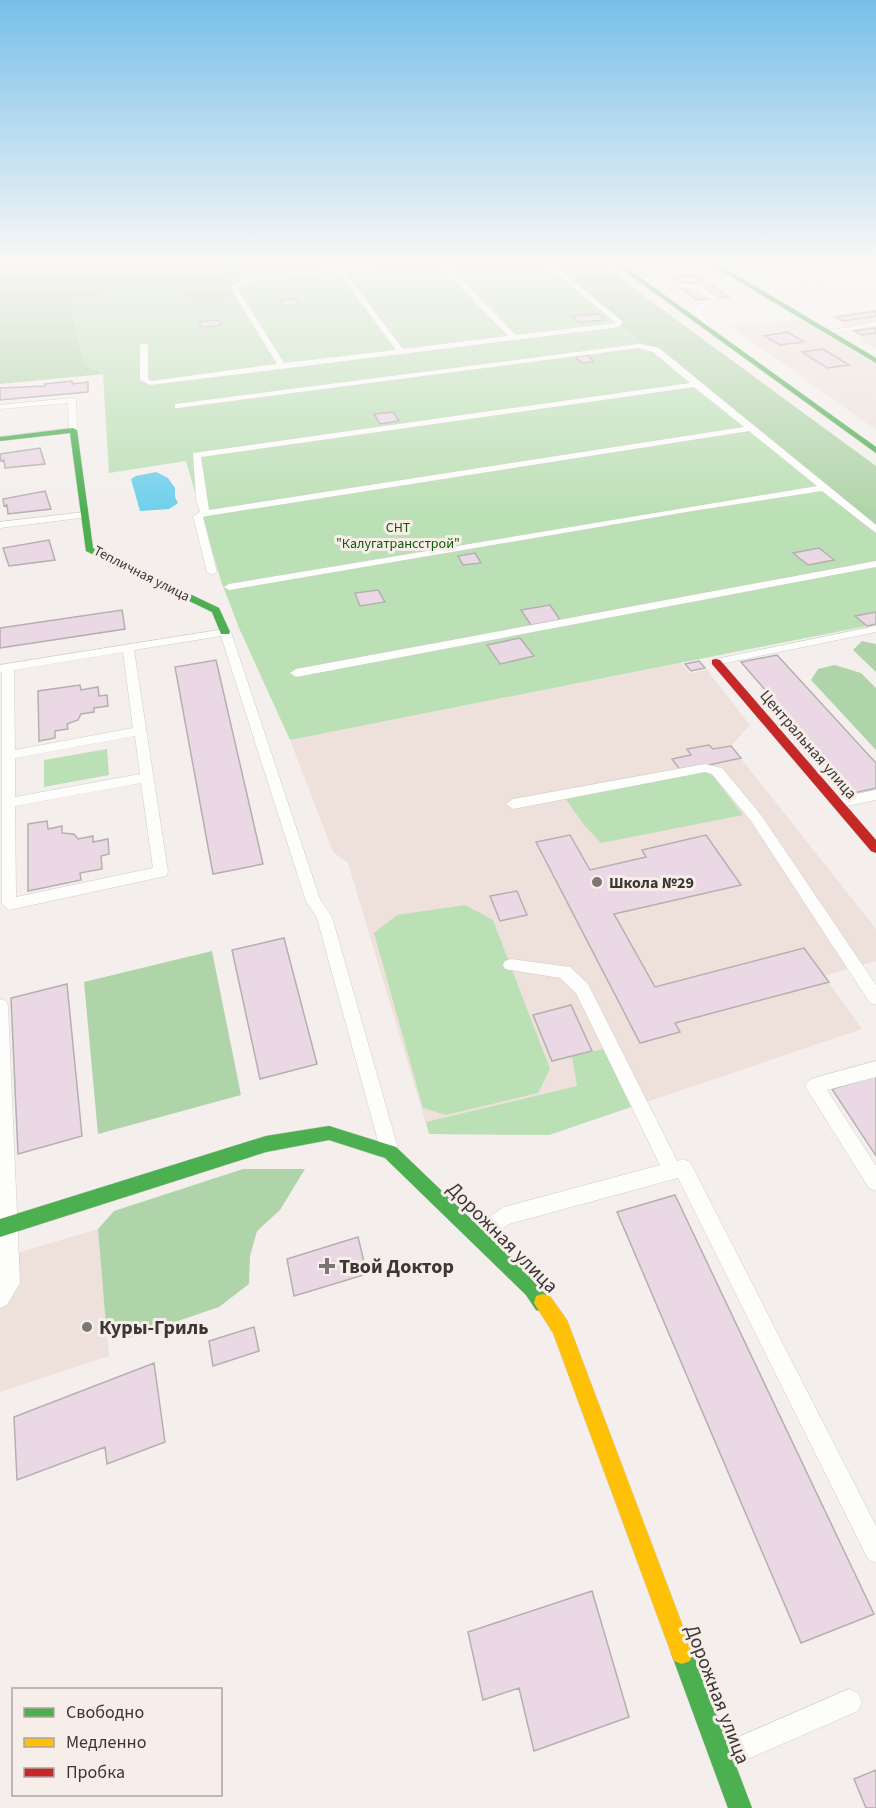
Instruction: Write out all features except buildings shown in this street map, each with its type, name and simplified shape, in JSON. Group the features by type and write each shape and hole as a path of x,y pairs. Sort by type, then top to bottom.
{"street":[{"path":"729,344 876,451"},
{"path":"847,344 876,362"},
{"path":"0,439 73,430"},
{"name":"Тепличная улица","path":"73,430 89,549 216,610 225,632"},
{"name":"Центральная улица","path":"716,662 876,848"},
{"name":"Дорожная улица","path":"4,1227 266,1144 329,1133 390,1152 532,1288 560,1327 721,1758 734,1806"}],"lane":[{"path":"269,344 282,366"},
{"path":"396,344 401,351"},
{"path":"144,345 144,380 150,383 459,344"},
{"path":"178,406 639,346 656,350 876,530"},
{"path":"205,513 196,455 696,384"},
{"path":"0,408 72,400 73,430"},
{"path":"212,572 198,516 205,513 753,428"},
{"path":"229,587 703,506 824,488"},
{"path":"0,525 85,515"},
{"path":"296,673 876,564"},
{"path":"128,649 161,872 9,904 9,755 4,669 225,632 313,901 324,916 390,1152"},
{"path":"716,662 874,632"},
{"path":"9,755 141,731"},
{"path":"513,804 705,768 717,771 756,818 876,998"},
{"path":"9,803 147,777"},
{"path":"837,803 876,795"},
{"path":"511,965 564,972 582,989 672,1171"},
{"path":"0,1006 4,1227 10,1283 0,1298"},
{"path":"876,1069 814,1086 876,1182"},
{"path":"477,1237 504,1216 683,1168 876,1551"},
{"path":"721,1758 849,1702"}],"shaded area":[{"path":"756,344 841,344 876,365 876,430"},
{"name":"Школа №29","path":"681,663 690,673 707,670 750,725 731,746 876,929 876,961 824,976 862,1029 549,1135 429,1134 348,863 333,852 290,740"},
{"path":"98,1229 109,1356 0,1392 0,1258"}],"green space":[{"path":"0,344 79,344 84,365 103,374 0,384"},
{"name":"СНТ \"Калугатрансстрой\"","path":"79,344 644,344 876,534 876,612 856,617 867,626 290,740 239,628 221,581 186,461 109,473 103,374 84,366"},
{"path":"644,344 710,344 876,466 876,534"},
{"path":"862,641 876,644 876,672 853,650"},
{"path":"835,665 861,673 876,688 876,750 811,680 818,669"},
{"path":"107,749 109,775 44,787 44,760"},
{"path":"704,771 713,776 743,815 601,843 584,825 565,798"},
{"path":"465,905 493,920 550,1069 538,1093 446,1115 423,1108 374,933 397,915"},
{"path":"212,951 241,1095 98,1134 84,982"},
{"path":"604,1049 631,1107 549,1135 429,1134 426,1122 577,1086 572,1056"},
{"path":"243,1169 305,1169 280,1210 257,1231 250,1256 249,1284 219,1307 128,1338 106,1325 98,1229 114,1211"}],"water":[{"path":"156,472 168,478 175,488 178,503 169,509 140,511 131,479"}],"traffic: fast":[{"path":"729,344 876,451"},
{"path":"848,344 876,361"},
{"path":"0,439 73,430 89,549 216,610 225,632"},
{"path":"0,1228 266,1144 329,1133 390,1152 532,1289 543,1303"},
{"path":"682,1653 740,1808"}],"traffic: slow":[{"path":"543,1303 560,1327 682,1653"}],"traffic: jam":[{"path":"716,662 876,848"}],"place":[{"name":"Школа №29","path":"597,882"},
{"name":"Твой Доктор","path":"327,1266"},
{"name":"Куры-Гриль","path":"87,1327"}]}
